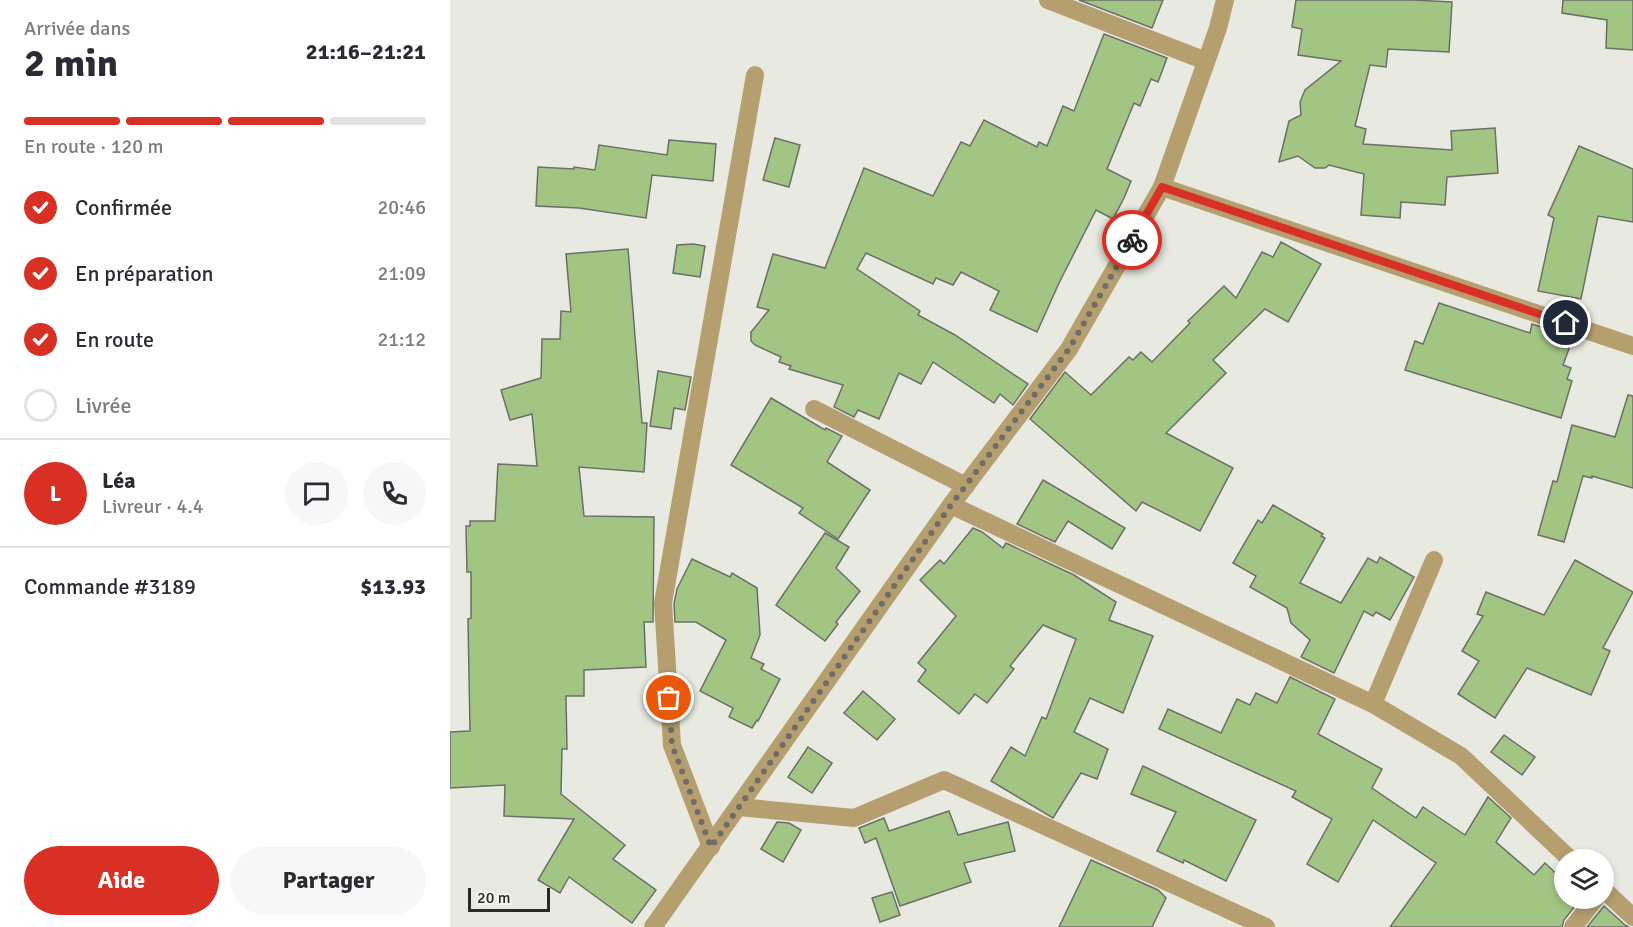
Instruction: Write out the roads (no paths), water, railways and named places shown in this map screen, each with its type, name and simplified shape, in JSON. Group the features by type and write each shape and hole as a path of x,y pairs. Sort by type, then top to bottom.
{"street":[{"path":"1048,0 1206,61"},
{"path":"653,927 951,505 1069,349 1162,187 1225,0"},
{"path":"711,847 672,745 663,603 755,75"},
{"path":"1162,187 1633,346"},
{"path":"814,409 966,486"},
{"path":"951,505 1373,704 1461,756 1559,849"},
{"path":"1373,704 1434,560"},
{"path":"739,807 854,818 944,780 1266,927"},
{"path":"1614,899 1633,917"},
{"path":"1573,927 1587,909"}]}
